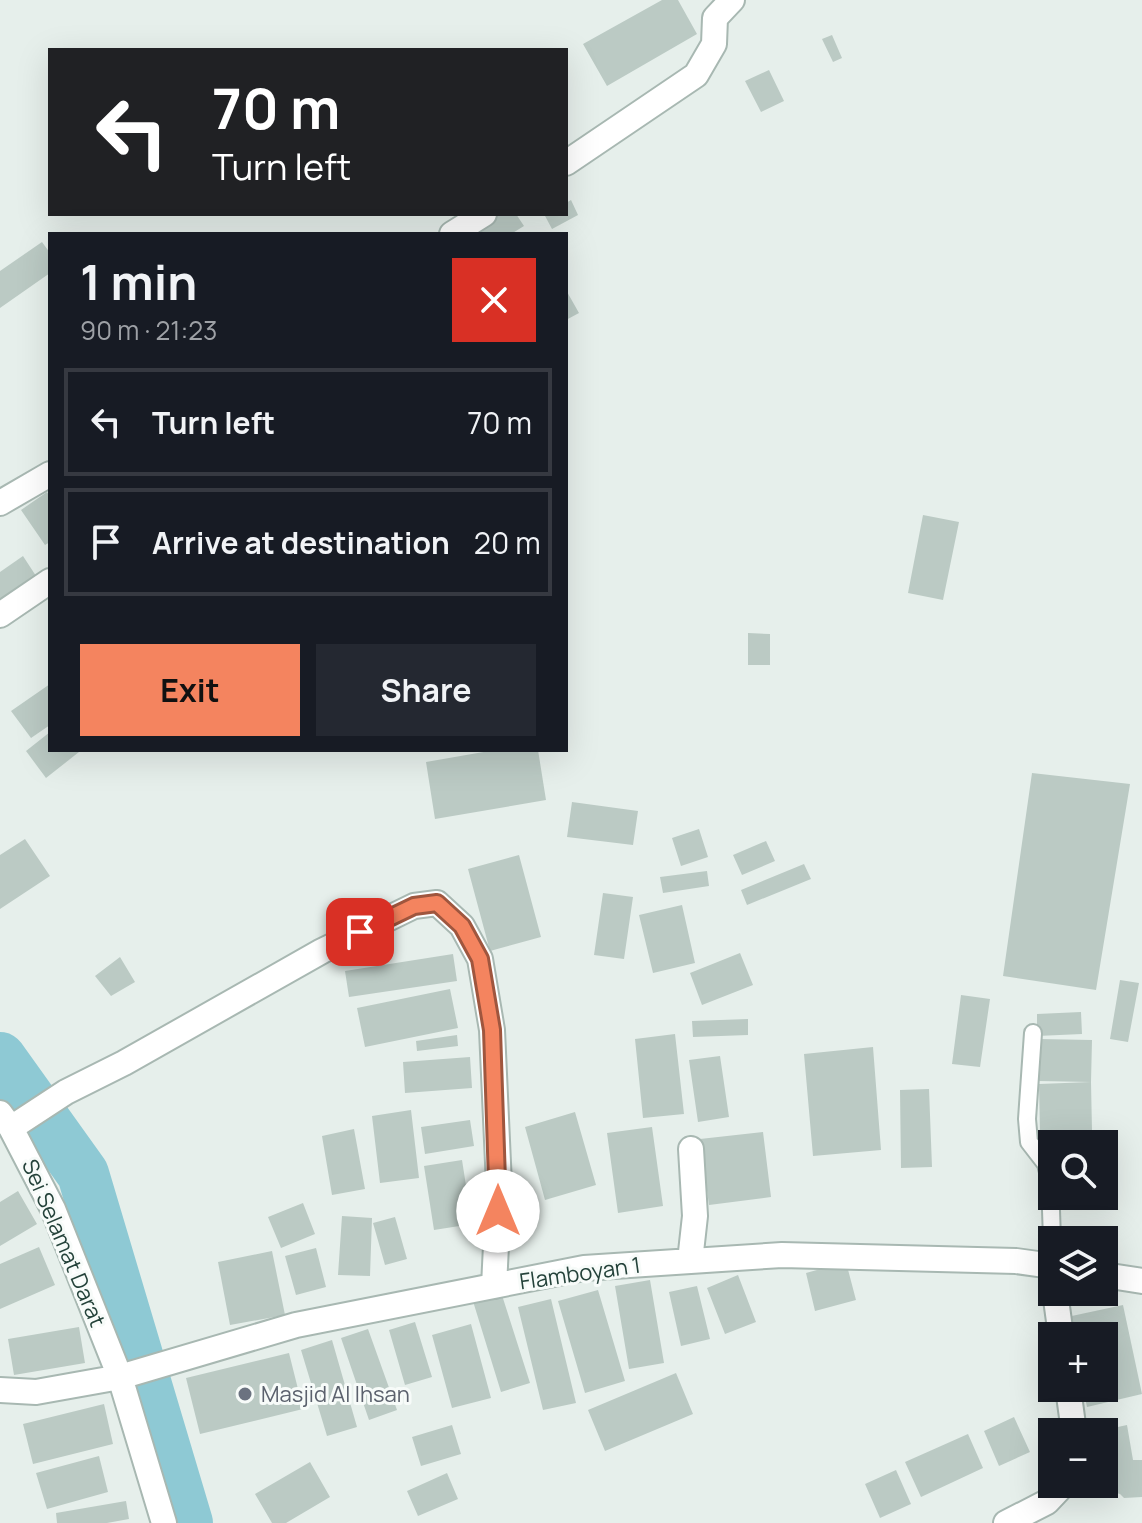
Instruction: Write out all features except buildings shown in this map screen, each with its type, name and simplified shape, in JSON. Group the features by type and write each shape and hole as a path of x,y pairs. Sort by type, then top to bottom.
{"street":[{"path":"568,162 696,75 714,44 715,18 732,0"},
{"path":"455,232 481,216"},
{"path":"0,503 48,475"},
{"path":"0,615 48,582"},
{"path":"12,1120 124,1063 368,928 414,906 437,903 462,926 480,959 492,1030 499,1185 494,1286"},
{"name":"Sei Selamat Darat","path":"12,1120 53,1209 120,1377 164,1523"},
{"path":"690,1261 695,1216 691,1149"},
{"name":"Flamboyan 1","path":"0,1390 36,1392 120,1377 296,1325 584,1268 797,1255 1016,1261 1038,1265"},
{"path":"1118,1277 1142,1281"},
{"path":"1006,1523 1051,1498"}],"lane":[{"path":"1033,1033 1027,1119 1029,1142 1046,1164 1050,1180 1052,1226"}],"waterway":[{"path":"0,1058 83,1174 187,1523"}],"place":[{"name":"Masjid Al Ihsan","path":"245,1394"}],"route":[{"path":"360,932 414,906 437,903 462,926 480,959 492,1030 498,1211"}]}
